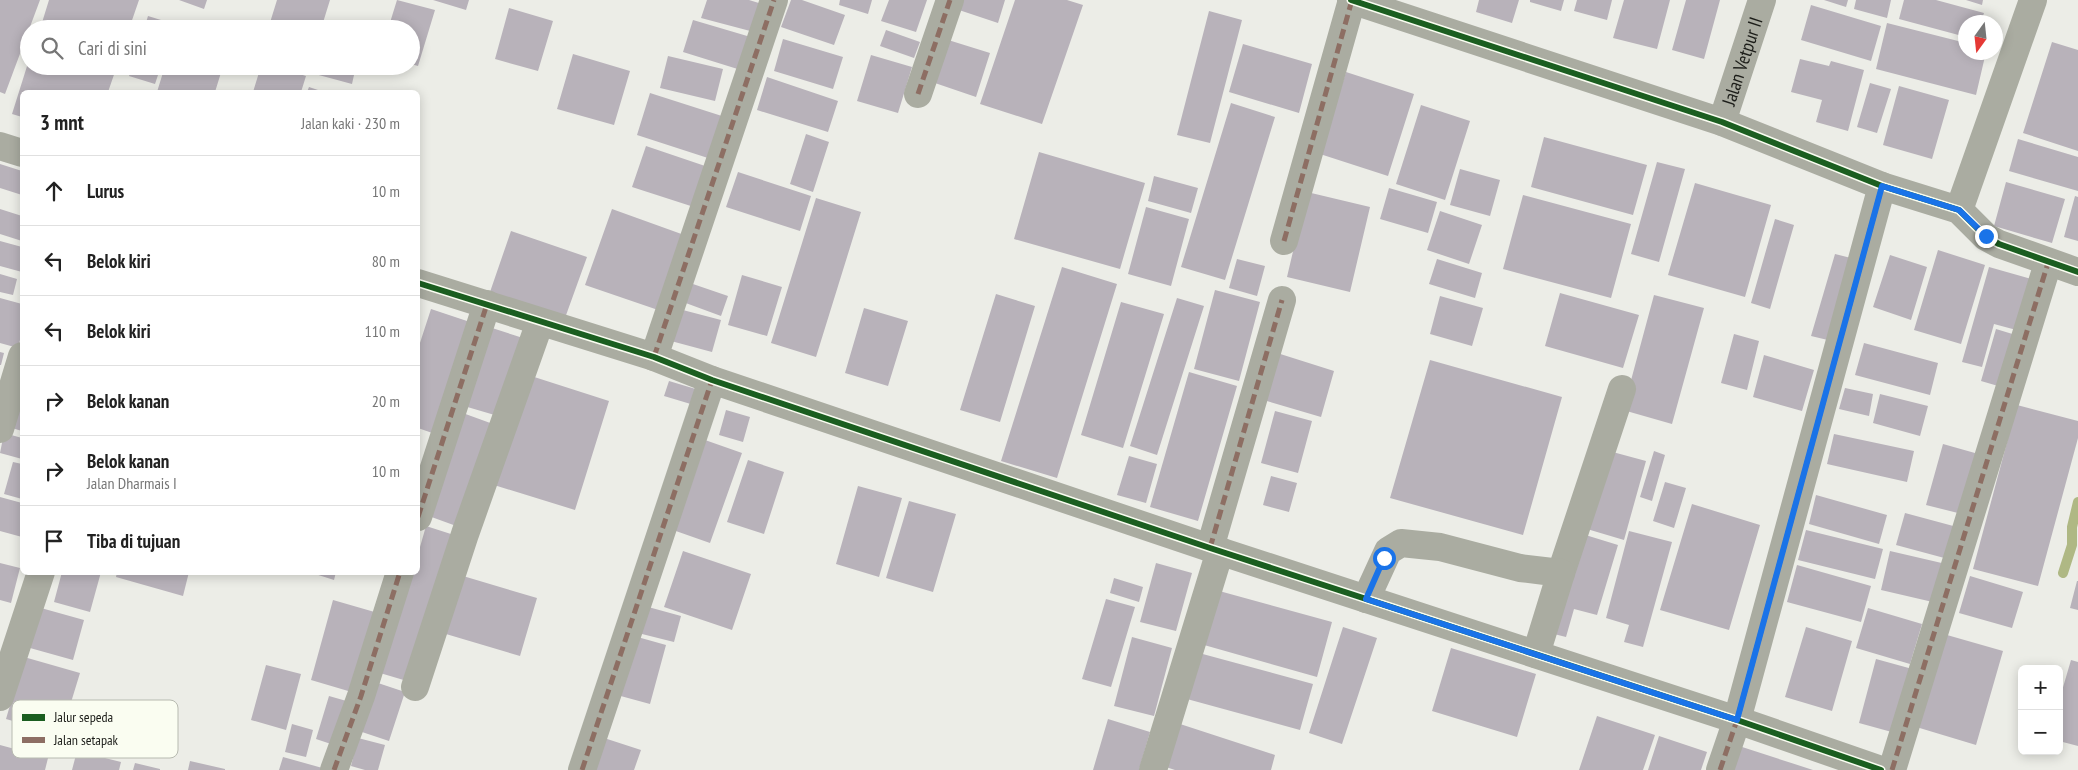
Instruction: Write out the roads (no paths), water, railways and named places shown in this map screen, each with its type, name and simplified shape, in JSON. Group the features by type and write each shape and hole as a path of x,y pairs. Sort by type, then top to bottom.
{"street":[{"path":"654,357 774,0"},
{"path":"918,94 950,0"},
{"path":"1284,241 1351,0 1722,122 1882,186 1959,210 1986,236 1999,244 2048,263 2078,272"},
{"name":"Jalan Vetpur II","path":"1722,122 1762,0"},
{"path":"1959,210 2033,0"},
{"path":"0,146 20,152"},
{"path":"1720,770 1737,720 1882,186"},
{"path":"1892,770 2048,263"},
{"path":"420,284 654,357 712,380 1215,549 1737,720 1881,770"},
{"path":"1153,770 1282,300"},
{"path":"420,511 487,304"},
{"path":"415,687 465,534 540,322"},
{"path":"0,429 20,363"},
{"path":"582,770 712,380"},
{"path":"1536,654 1622,389"},
{"path":"1366,599 1388,551 1401,543 1440,548 1520,568 1561,573"},
{"path":"0,697 40,575"},
{"path":"334,770 361,696 399,575"}],"waterway":[{"path":"2063,573 2072,545 2072,527 2078,502"}]}
